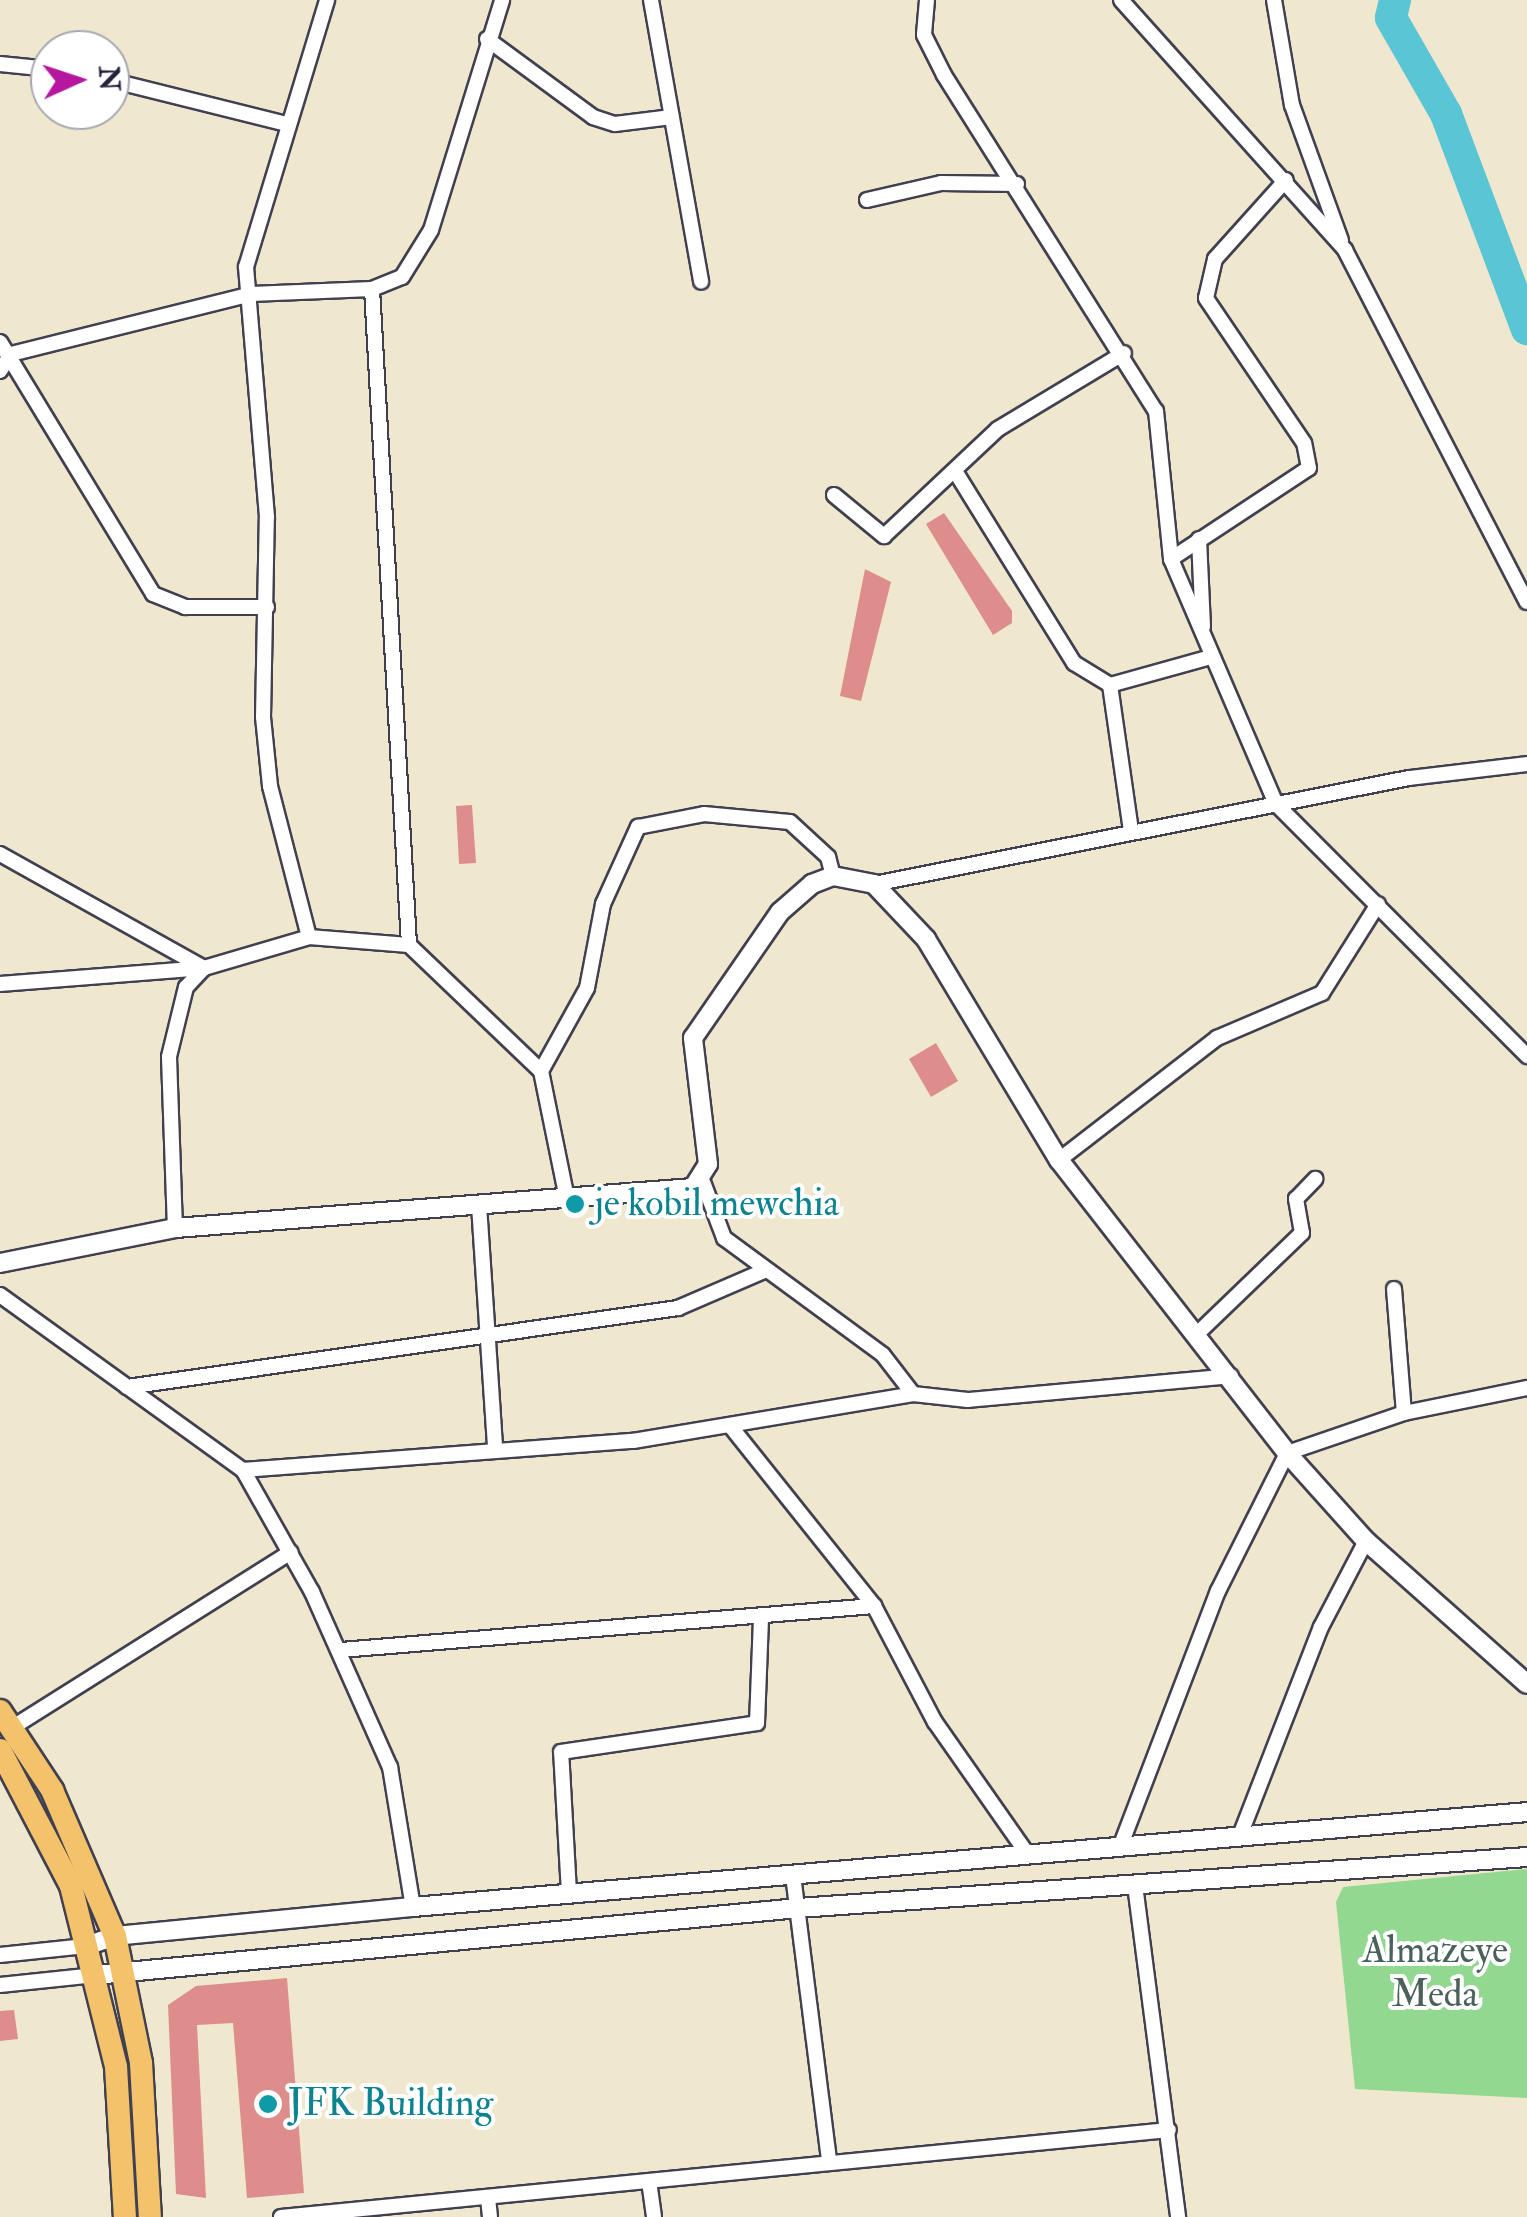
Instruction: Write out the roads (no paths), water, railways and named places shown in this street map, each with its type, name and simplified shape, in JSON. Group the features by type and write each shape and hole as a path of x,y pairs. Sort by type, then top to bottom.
{"main road":[{"path":"6,1719 52,1790 114,1936 124,1972 150,2217"},
{"path":"0,1750 71,1886 116,2067 125,2217"}],"street":[{"path":"309,937 270,786 267,606 250,231 327,0"},
{"path":"0,371 12,354 252,294 372,288 402,277 425,243 502,0"},
{"path":"651,0 701,282"},
{"path":"1122,0 1286,180 1344,250"},
{"path":"1274,0 1292,105 1344,250 1527,602"},
{"path":"924,2 924,35 944,76 1017,184 1156,411 1171,559 1276,804 1527,1056"},
{"path":"487,39 593,117 672,118"},
{"path":"0,64 30,67"},
{"path":"130,85 286,124"},
{"path":"1171,559 1309,468 1304,443 1206,298 1215,259 1286,180"},
{"path":"867,200 941,183 1017,184"},
{"path":"372,288 409,944"},
{"path":"0,342 12,354 154,594 185,607 267,606"},
{"path":"834,494 884,536 998,429 1124,354"},
{"path":"955,471 1074,664 1110,685 1211,657"},
{"path":"1199,538 1202,631"},
{"path":"1110,685 1130,832"},
{"path":"912,1394 882,1354 724,1238 703,1182 694,1038 780,912 833,876 874,884 1276,804 1527,764"},
{"path":"541,1071 588,988 603,904 638,827 704,814 790,822 821,848 833,876"},
{"path":"0,854 204,968"},
{"path":"874,884 926,940 1059,1160 1199,1332 1288,1454 1366,1541 1527,1684"},
{"path":"1059,1160 1218,1038 1322,994 1378,904"},
{"path":"0,984 204,968 309,937 409,944 541,1071 566,1194"},
{"path":"175,1228 169,1056 186,987 204,968"},
{"path":"1199,1332 1302,1233 1296,1199 1315,1178"},
{"path":"0,1263 175,1228 479,1205 703,1182"},
{"path":"479,1205 495,1449"},
{"path":"126,1387 678,1308 764,1270"},
{"path":"1394,1289 1404,1412"},
{"path":"0,1295 244,1470 340,1650 398,1792 413,1907"},
{"path":"244,1470 732,1428 912,1394 968,1400 1232,1376"},
{"path":"1122,1842 1218,1591 1288,1454 1404,1412 1527,1388"},
{"path":"732,1428 874,1606 935,1722 1026,1852"},
{"path":"1241,1833 1321,1627 1366,1541"},
{"path":"6,1719 291,1552"},
{"path":"340,1650 874,1606"},
{"path":"569,1893 560,1752 757,1723 761,1618"},
{"path":"0,1955 86,1946 114,1936 413,1907 1122,1842 1527,1812"},
{"path":"0,1985 798,1908 1527,1857"},
{"path":"793,1874 829,2161"},
{"path":"1135,1885 1178,2217"},
{"path":"281,2217 1169,2130"},
{"path":"649,2181 654,2217"},
{"path":"488,2198 490,2217"}],"waterway":[{"path":"1395,0 1391,18 1446,114 1527,329"}],"place":[{"name":"je kobil mewchia","path":"575,1204"},
{"name":"JFK Building","path":"268,2104"}],"park label":[{"name":"Almazeye Meda","path":"1435,1973"}]}
